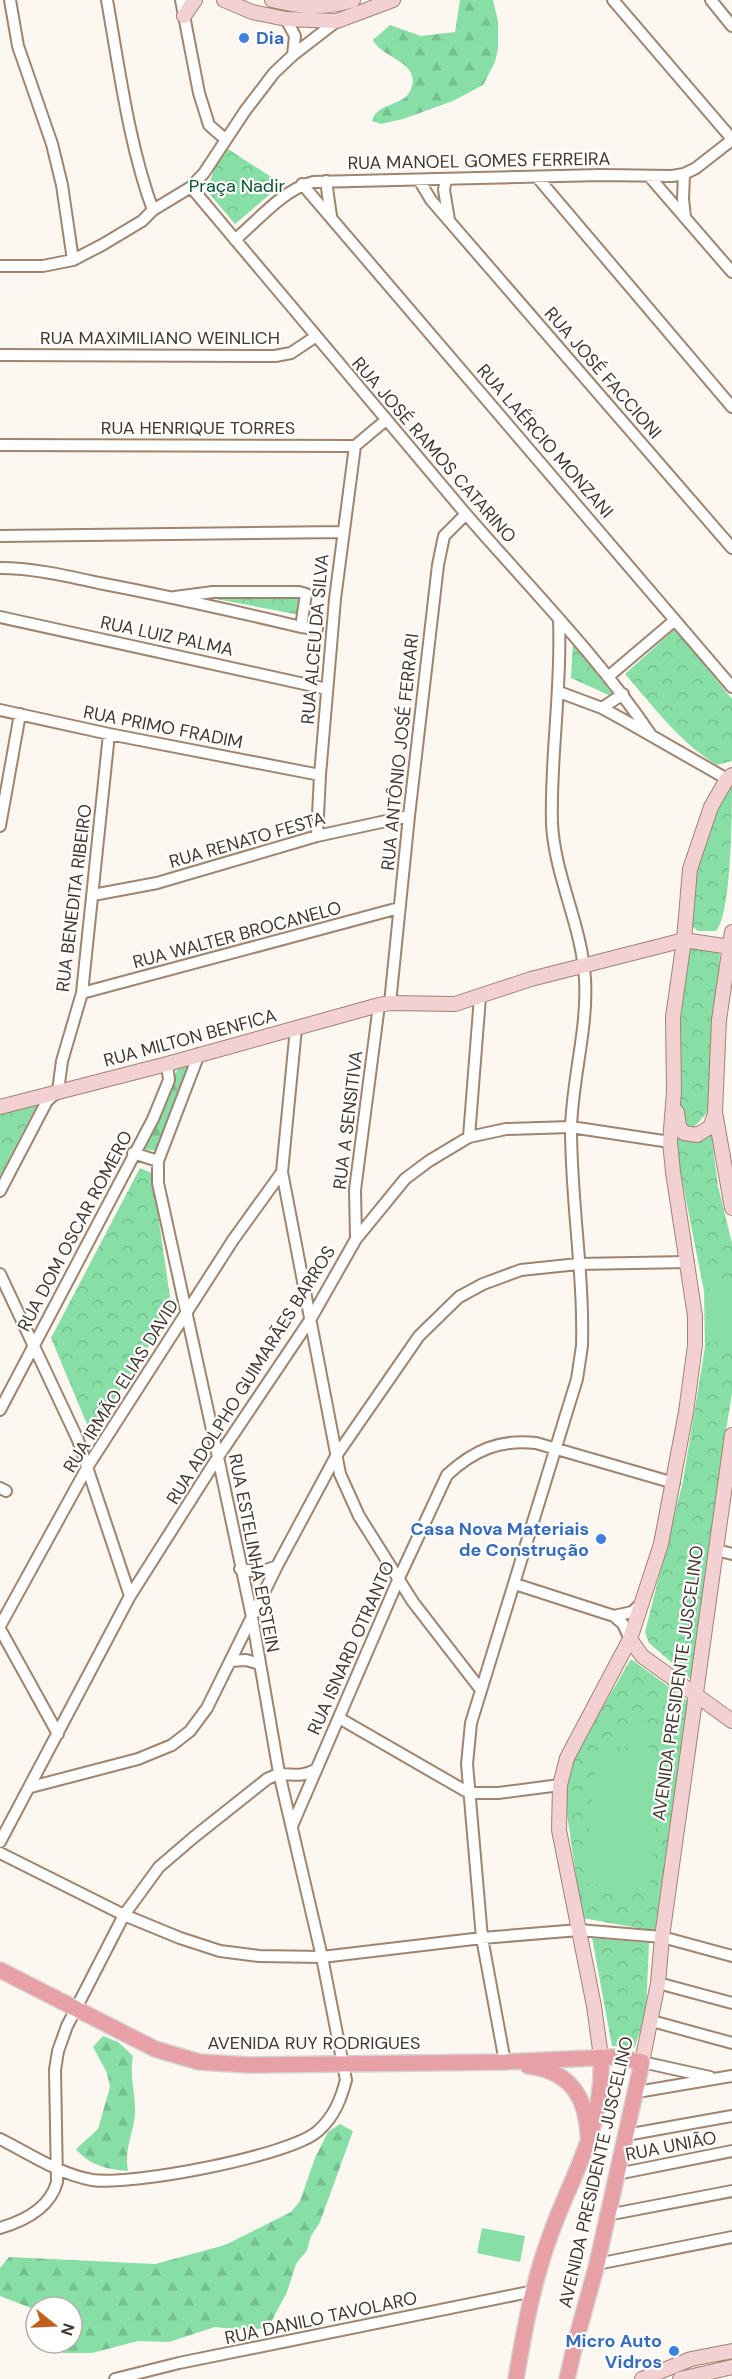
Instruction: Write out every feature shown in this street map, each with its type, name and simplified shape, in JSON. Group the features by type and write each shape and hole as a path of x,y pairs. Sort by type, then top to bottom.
{"main road":[{"path":"184,16 195,0"},
{"path":"224,0 252,12 286,19 337,21 393,0"},
{"path":"272,0 316,7 339,5 353,0"},
{"name":"AVENIDA PRESIDENTE JUSCELINO","path":"516,2379 534,2291 549,2238 589,2144 602,2086 601,2057 594,2006 559,1830 560,1785 567,1758 630,1639 661,1544 674,1483 695,1345 695,1316 670,1142 674,1092 673,1017 684,940 690,869 711,807 730,777"},
{"path":"732,932 719,1020 716,1112 732,1208"},
{"path":"684,940 731,947"},
{"name":"RUA MILTON BENFICA","path":"0,1107 168,1064 384,1004 455,1004 531,979 684,940"},
{"path":"663,945 669,946 677,953 681,961"},
{"path":"674,1092 679,1126 684,1132 697,1135 705,1132 710,1127 716,1112"},
{"name":"AVENIDA PRESIDENTE JUSCELINO","path":"567,2379 597,2264 652,2021 732,1435"},
{"path":"630,1639 642,1656 732,1721"},
{"name":"AVENIDA RUY RODRIGUES","path":"0,1970 155,2049 199,2062 249,2065 505,2062 601,2057 642,2062"},
{"name":"AVENIDA RUY RODRIGUES","path":"505,2062 544,2068 564,2078 583,2104 589,2144"},
{"path":"642,2379 691,2360 732,2351"},
{"path":"680,2379 732,2367"}],"street":[{"path":"10,0 18,46 52,144 62,185 73,260"},
{"path":"107,0 127,109 145,190 153,210"},
{"path":"181,0 199,93 209,125 225,139"},
{"path":"613,0 732,140"},
{"path":"711,0 732,26"},
{"path":"286,19 295,36 293,55"},
{"path":"0,266 43,266 73,260 95,250 142,221 153,210 191,187 204,173 225,139 274,73 337,21"},
{"name":"RUA MANOEL GOMES FERREIRA","path":"302,184 326,181 684,174 713,156 732,140"},
{"path":"684,174 685,217"},
{"path":"649,176 732,272"},
{"path":"537,177 732,407"},
{"path":"446,179 444,190 449,220"},
{"name":"RUA JOSÉ FACCIONI","path":"419,180 431,200 732,548"},
{"path":"326,181 331,217"},
{"path":"235,240 302,184"},
{"name":"RUA LAÉRCIO MONZANI","path":"302,184 732,687"},
{"name":"RUA JOSÉ RAMOS CATARINO","path":"191,187 466,514 609,676 651,735"},
{"name":"RUA MAXIMILIANO WEINLICH","path":"0,355 275,356 291,353 315,337"},
{"path":"355,446 386,420"},
{"name":"RUA HENRIQUE TORRES","path":"0,445 355,446"},
{"name":"RUA ALCEU DA SILVA","path":"318,836 327,689 342,532 355,446"},
{"name":"RUA ANTÔNIO JOSÉ FERRARI","path":"384,1004 399,908 440,556 444,536 466,514"},
{"path":"0,536 342,532"},
{"path":"0,568 52,574 175,597 317,629"},
{"path":"175,597 213,592 304,592 306,594 301,627"},
{"name":"RUA LUIZ PALMA","path":"0,616 327,689"},
{"path":"505,2062 482,1938 469,1793 468,1743 481,1690 577,1379 583,1323 571,1127 584,1003 584,966 580,940 556,853 553,828 553,753 559,692 559,620"},
{"path":"609,676 675,620"},
{"path":"559,692 602,708 730,777"},
{"path":"602,708 623,694"},
{"name":"RUA PRIMO FRADIM","path":"0,710 109,734 320,775"},
{"path":"0,825 20,714"},
{"name":"RUA BENEDITA RIBEIRO","path":"0,1191 47,1101 58,1091 62,1061 82,993 109,734"},
{"name":"RUA RENATO FESTA","path":"93,895 158,883 318,836 409,816"},
{"name":"RUA WALTER BROCANELO","path":"82,993 399,908"},
{"path":"469,1137 480,997"},
{"name":"RUA A SENSITIVA","path":"356,1239 355,1190 384,1004"},
{"path":"296,1028 282,1172 336,1456 344,1484 359,1516 413,1602 481,1690"},
{"name":"RUA ESTELINHA EPSTEIN","path":"0,2139 58,2169 92,2180 125,2181 208,2167 260,2155 302,2141 318,2131 332,2116 342,2098 346,2080 322,1957 279,1773 252,1617 158,1184 158,1161 199,1054"},
{"name":"RUA DOM OSCAR ROMERO","path":"0,1410 133,1153 153,1119 169,1080 168,1064"},
{"name":"RUA ADOLPHO GUIMARÃES BARROS","path":"1,1839 31,1787 130,1596 218,1457 310,1320 356,1239 405,1179 429,1161 469,1137 506,1129 571,1127 670,1142"},
{"path":"133,1153 158,1161"},
{"name":"RUA IRMÃO ELIAS DAVID","path":"0,1627 88,1466 233,1240 282,1172"},
{"path":"31,1787 138,1759 172,1745 190,1731 201,1718 277,1566 336,1456 419,1336 459,1297 483,1284 521,1270 578,1264 688,1262"},
{"path":"0,1274 78,1440 130,1596"},
{"name":"RUA ISNARD OTRANTO","path":"292,1827 399,1578 447,1475 460,1463 488,1446 503,1442 536,1443 674,1483"},
{"path":"716,1550 732,1554"},
{"path":"240,1569 261,1572 277,1566"},
{"path":"515,1584 614,1617 623,1624 630,1639"},
{"path":"614,1617 632,1612 641,1604"},
{"path":"0,1627 58,1734"},
{"path":"230,1661 246,1660 260,1664"},
{"path":"339,1718 469,1793 498,1793 560,1785"},
{"path":"0,2228 41,2208 50,2199 57,2182 55,2070 58,2050 76,2009 124,1915 159,1867 267,1779 279,1773 304,1776 315,1770"},
{"path":"0,1853 124,1915 180,1938 220,1951 260,1956 322,1957 482,1938 579,1930 662,1937 732,1956"},
{"path":"658,1983 732,2003"},
{"path":"652,2021 732,2043"},
{"path":"642,2062 716,2079"},
{"path":"637,2092 732,2076"},
{"path":"626,2135 732,2115"},
{"name":"RUA UNIÃO","path":"616,2174 732,2151"},
{"path":"607,2215 732,2191"},
{"path":"597,2264 732,2237"},
{"name":"RUA DANILO TAVOLARO","path":"115,2379 179,2363 534,2291"}],"green space":[{"path":"460,0 493,0 498,21 498,48 495,62 483,85 453,101 403,119 381,124 372,121 379,111 408,95 413,80 406,66 377,46 373,40 390,25 421,36 455,32"},
{"name":"Praça Nadir","path":"228,149 282,184 235,224 207,191 214,169"},
{"path":"304,593 300,615 216,599"},
{"path":"675,629 732,699 732,761 717,765 691,746 668,724 625,674"},
{"path":"573,642 615,698 571,678"},
{"path":"732,779 730,860 725,904 716,931 698,931 692,926 690,917 694,870 701,840"},
{"path":"689,946 716,947 720,955 710,1105 706,1114 694,1127 687,1127 678,1118 680,1029"},
{"path":"181,1062 193,1064 159,1151 139,1149"},
{"path":"39,1101 0,1176 0,1114"},
{"path":"711,1132 718,1186 732,1243 732,1393 693,1681 649,1643 645,1632 683,1481 705,1347 704,1291 676,1149 676,1134"},
{"path":"140,1168 152,1173 172,1311 91,1434 51,1338"},
{"path":"709,1283 732,1283 732,1343 708,1342"},
{"path":"631,1659 688,1701 655,1931 582,1918 565,1800 567,1780 574,1756"},
{"path":"618,1724 652,1728 649,1751 615,1746"},
{"path":"597,1753 663,1760 649,1890 584,1883"},
{"path":"592,1938 649,1943 646,2012 635,2047 612,2046"},
{"path":"103,2036 118,2042 133,2056 135,2114 128,2148 128,2171 99,2166 81,2155 76,2149 98,2129 110,2087 107,2073 93,2047"},
{"path":"340,2124 353,2131 320,2222 311,2236 307,2250 296,2264 287,2292 268,2328 247,2330 215,2327 169,2342 138,2341 84,2353 84,2295 24,2295 24,2305 0,2296 0,2268 9,2257 155,2264 225,2245 291,2212 300,2201 315,2158 328,2132"},
{"path":"482,2228 525,2236 520,2262 477,2253"}],"place":[{"name":"Dia","path":"244,38"},
{"name":"Casa Nova Materiais de Construção","path":"601,1539"},
{"name":"Micro Auto Vidros","path":"674,2351"}]}
